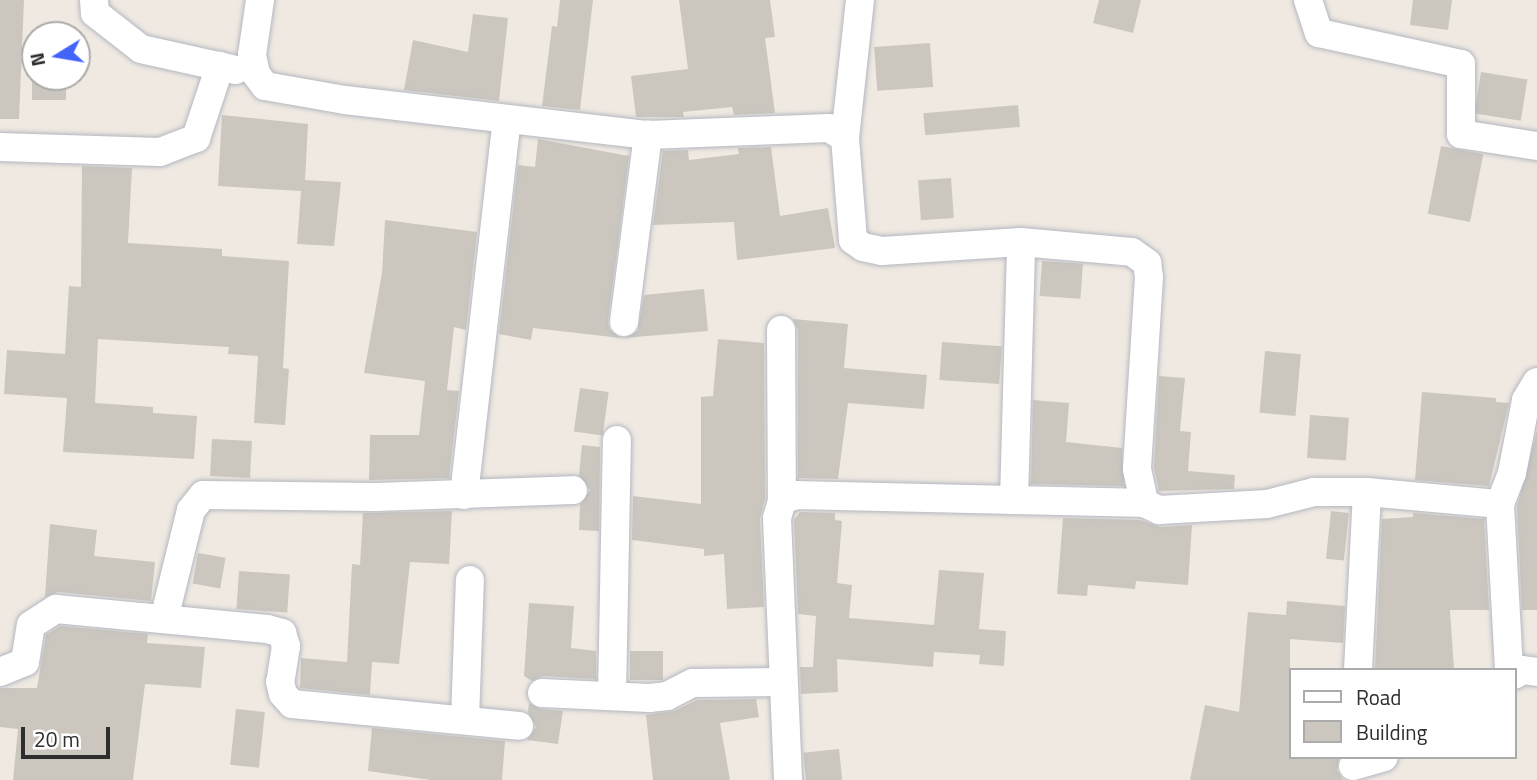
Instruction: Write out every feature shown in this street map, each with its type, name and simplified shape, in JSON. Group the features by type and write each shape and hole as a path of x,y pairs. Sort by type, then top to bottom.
{"street":[{"path":"94,0 95,13 141,49 256,74"},
{"path":"260,0 252,55 256,74 265,86 276,89 648,135 829,128 845,138"},
{"path":"860,0 845,138 853,240 863,247 882,251 1021,242 1116,248 1132,252 1147,263 1137,469 1144,503"},
{"path":"1308,0 1319,33 1461,64 1461,134 1537,146"},
{"path":"0,147 160,152 196,138 220,66"},
{"path":"464,495 507,119"},
{"path":"624,322 648,135"},
{"path":"1014,500 1021,242"},
{"path":"780,330 782,500 778,518 782,681 788,780"},
{"path":"1509,668 1500,504 1512,473 1527,400 1537,382"},
{"path":"612,696 617,440"},
{"path":"163,619 191,510 203,495 464,495 573,490"},
{"path":"782,500 797,495 1144,503 1159,510 1267,505 1314,492 1367,492 1500,504"},
{"path":"1358,668 1367,492"},
{"path":"465,720 470,580"},
{"path":"0,672 25,662 31,625 56,609 163,619 282,633 286,646 280,682 283,694 292,704 519,726"},
{"path":"1516,674 1523,670 1537,672"},
{"path":"542,693 667,696 693,683 782,681"},
{"path":"1352,768 1378,759"}],"building":[{"path":"0,0 24,0 21,21 19,119 0,119"},
{"path":"560,0 593,0 580,110 542,106 552,26 557,27"},
{"path":"679,0 770,0 775,37 765,38 775,113 734,115 732,107 683,112 684,117 636,117 631,76 688,69"},
{"path":"1099,0 1141,0 1133,33 1093,23"},
{"path":"1413,0 1452,0 1448,30 1410,25"},
{"path":"473,14 508,18 499,101 404,90 413,40 468,52"},
{"path":"930,43 933,87 877,91 874,47"},
{"path":"1481,72 1527,79 1521,121 1474,113"},
{"path":"32,91 66,91 66,100 32,100"},
{"path":"1018,105 1020,127 925,135 923,113"},
{"path":"222,115 308,124 305,180 341,182 334,246 297,244 301,191 218,186"},
{"path":"538,139 629,156 608,320 609,329 621,338 533,328 531,340 499,334 518,165 535,167"},
{"path":"1441,146 1483,154 1470,222 1428,214"},
{"path":"771,147 780,216 828,208 835,248 737,260 734,222 653,225 663,151 688,150 689,160 739,154 738,148"},
{"path":"82,166 132,168 128,243 222,249 222,256 289,261 283,368 289,369 285,425 254,423 258,356 228,354 229,347 98,339 95,403 153,407 153,413 197,416 194,459 63,452 67,398 4,394 7,350 65,354 69,286 81,287"},
{"path":"951,178 954,218 921,220 918,180"},
{"path":"385,220 477,232 466,330 454,327 447,390 459,391 449,478 369,480 370,435 419,435 425,381 364,373 382,273"},
{"path":"1042,261 1083,264 1080,299 1040,296"},
{"path":"704,289 708,331 623,338 638,331 644,295"},
{"path":"793,319 848,324 844,368 927,375 924,409 848,403 838,479 798,478 798,330"},
{"path":"718,339 764,343 765,498 760,519 764,607 727,609 724,554 704,556 704,549 632,540 633,496 701,504 701,397 713,396"},
{"path":"942,342 1002,346 999,384 939,380"},
{"path":"1265,351 1301,354 1295,416 1260,413"},
{"path":"1159,376 1185,378 1180,431 1191,432 1188,471 1235,475 1234,489 1159,491 1154,468"},
{"path":"580,388 609,392 603,436 574,432"},
{"path":"1422,392 1496,398 1496,402 1509,403 1489,486 1415,480"},
{"path":"1033,400 1069,403 1066,442 1122,448 1124,486 1031,484"},
{"path":"1310,415 1349,418 1346,461 1307,458"},
{"path":"1537,431 1537,610 1522,610 1517,507"},
{"path":"212,439 252,441 250,478 210,476"},
{"path":"582,445 600,447 599,531 579,530 580,505 590,490 579,475"},
{"path":"452,511 449,564 410,562 399,664 372,662 370,695 300,688 301,658 347,662 352,564 360,565 363,513"},
{"path":"1331,511 1349,513 1344,561 1326,559"},
{"path":"800,512 835,513 835,520 842,521 837,583 852,585 849,618 934,625 939,570 984,573 979,629 1006,631 1004,666 979,664 980,655 934,652 933,667 837,659 838,692 801,694 800,667 813,667 816,616 798,614 794,520"},
{"path":"1413,513 1484,519 1489,610 1450,610 1454,668 1375,668 1382,519 1413,517"},
{"path":"1063,518 1140,520 1160,527 1192,525 1188,585 1136,581 1135,589 1088,585 1087,596 1057,594"},
{"path":"50,524 97,530 94,556 155,562 151,601 58,592 45,597"},
{"path":"198,553 226,558 220,588 193,584"},
{"path":"239,571 290,575 287,612 236,609"},
{"path":"1287,601 1345,606 1343,643 1290,639 1288,668 1288,759 1339,759 1337,770 1343,780 1190,780 1205,705 1239,712 1248,612 1286,615"},
{"path":"529,603 574,606 571,648 596,651 596,679 543,676 532,681 524,676"},
{"path":"60,626 148,634 147,643 205,647 201,688 145,684 133,780 13,780 18,729 0,727 0,688 37,688 46,635"},
{"path":"630,651 663,651 663,680 630,680"},
{"path":"756,699 759,717 720,723 730,780 653,780 646,715 674,711 697,700"},
{"path":"529,703 541,709 563,711 558,744 527,740 536,727 528,712"},
{"path":"236,709 265,712 259,768 230,765"},
{"path":"372,728 505,741 502,780 431,780 368,771"},
{"path":"839,749 842,780 806,780 803,753"}]}
